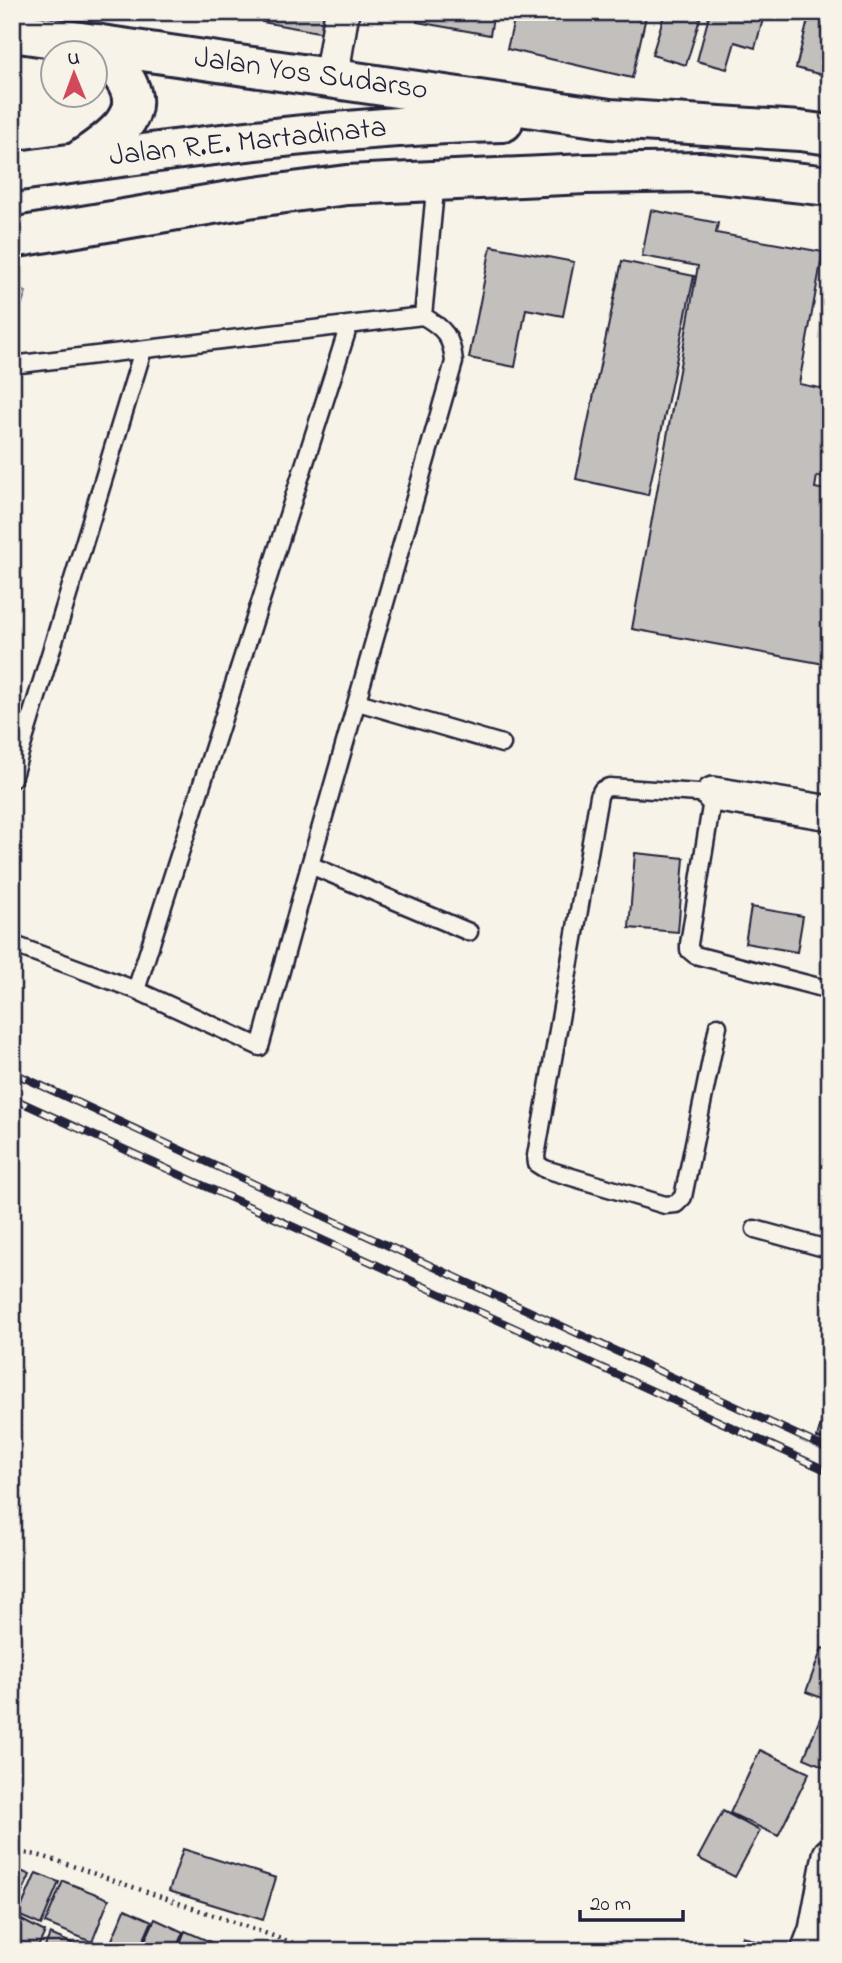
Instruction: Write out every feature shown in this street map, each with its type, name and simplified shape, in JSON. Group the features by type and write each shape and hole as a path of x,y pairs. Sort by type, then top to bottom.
{"highway":[{"name":"Jalan Yos Sudarso","path":"21,29 67,38"},
{"name":"Jalan Yos Sudarso","path":"108,45 610,119"},
{"path":"78,162 121,129 131,109 128,86 108,58"},
{"path":"610,119 830,135"},
{"name":"Jalan R.E. Martadinata","path":"12,172 348,129 430,123 610,119"},
{"name":"Jalan R.E. Martadinata","path":"12,238 248,198 346,186 436,180 701,172 830,186"}],"street":[{"path":"331,78 342,12"},
{"path":"713,794 830,813"},
{"path":"808,1951 816,1930 830,1855"}],"lane":[{"path":"423,316 436,180"},
{"path":"12,365 423,316 437,324 447,335 453,347 454,362 260,1047 136,990 12,944"},
{"path":"136,990 349,325"},
{"path":"12,779 142,350"},
{"path":"358,702 502,744"},
{"path":"718,1026 683,1198 676,1204 665,1205 545,1169 537,1164 536,1156 602,790 609,787 713,794 689,950 695,955 830,990"},
{"path":"310,865 469,932"},
{"path":"755,1228 830,1248"}],"path":[{"path":"12,1851 58,1861 305,1947"}],"shaded area":[{"path":"12,286 26,292 12,332"}],"building":[{"path":"263,12 333,12 330,34 262,22"},
{"path":"381,12 412,12 411,19 381,15"},
{"path":"419,12 494,12 490,35 417,22"},
{"path":"516,12 647,12 632,78 507,49"},
{"path":"665,12 702,12 686,65 652,55"},
{"path":"710,12 765,12 755,48 735,42 727,69 697,61"},
{"path":"810,12 830,12 830,77 796,68"},
{"path":"651,210 718,223 716,233 823,252 799,384 830,390 830,479 817,476 815,488 830,491 830,665 632,629 698,266 642,256"},
{"path":"491,246 574,262 563,316 526,309 515,367 469,358"},
{"path":"622,261 694,276 648,495 576,479"},
{"path":"635,853 684,858 678,932 629,928"},
{"path":"751,907 803,916 797,952 745,943"},
{"path":"827,1402 830,1402 830,1441 817,1438"},
{"path":"822,1648 830,1651 830,1701 806,1692"},
{"path":"825,1706 830,1708 830,1769 804,1758"},
{"path":"760,1750 809,1773 778,1836 730,1813"},
{"path":"723,1811 760,1831 735,1877 698,1858"},
{"path":"183,1849 276,1878 263,1920 169,1891"},
{"path":"12,1867 30,1875 14,1911 12,1910"},
{"path":"36,1873 59,1882 41,1925 18,1915"},
{"path":"63,1881 109,1899 92,1942 45,1923"},
{"path":"125,1909 152,1921 139,1951 111,1942"},
{"path":"16,1917 45,1932 36,1951 12,1951 12,1925"},
{"path":"155,1919 183,1932 175,1951 140,1951"},
{"path":"185,1931 213,1943 209,1951 177,1951"},
{"path":"50,1934 81,1947 79,1951 43,1951"},
{"path":"742,1936 780,1951 737,1951"},
{"path":"217,1943 237,1951 213,1951"}],"railway":[{"path":"12,1072 830,1450"},
{"path":"12,1098 830,1472"}]}
